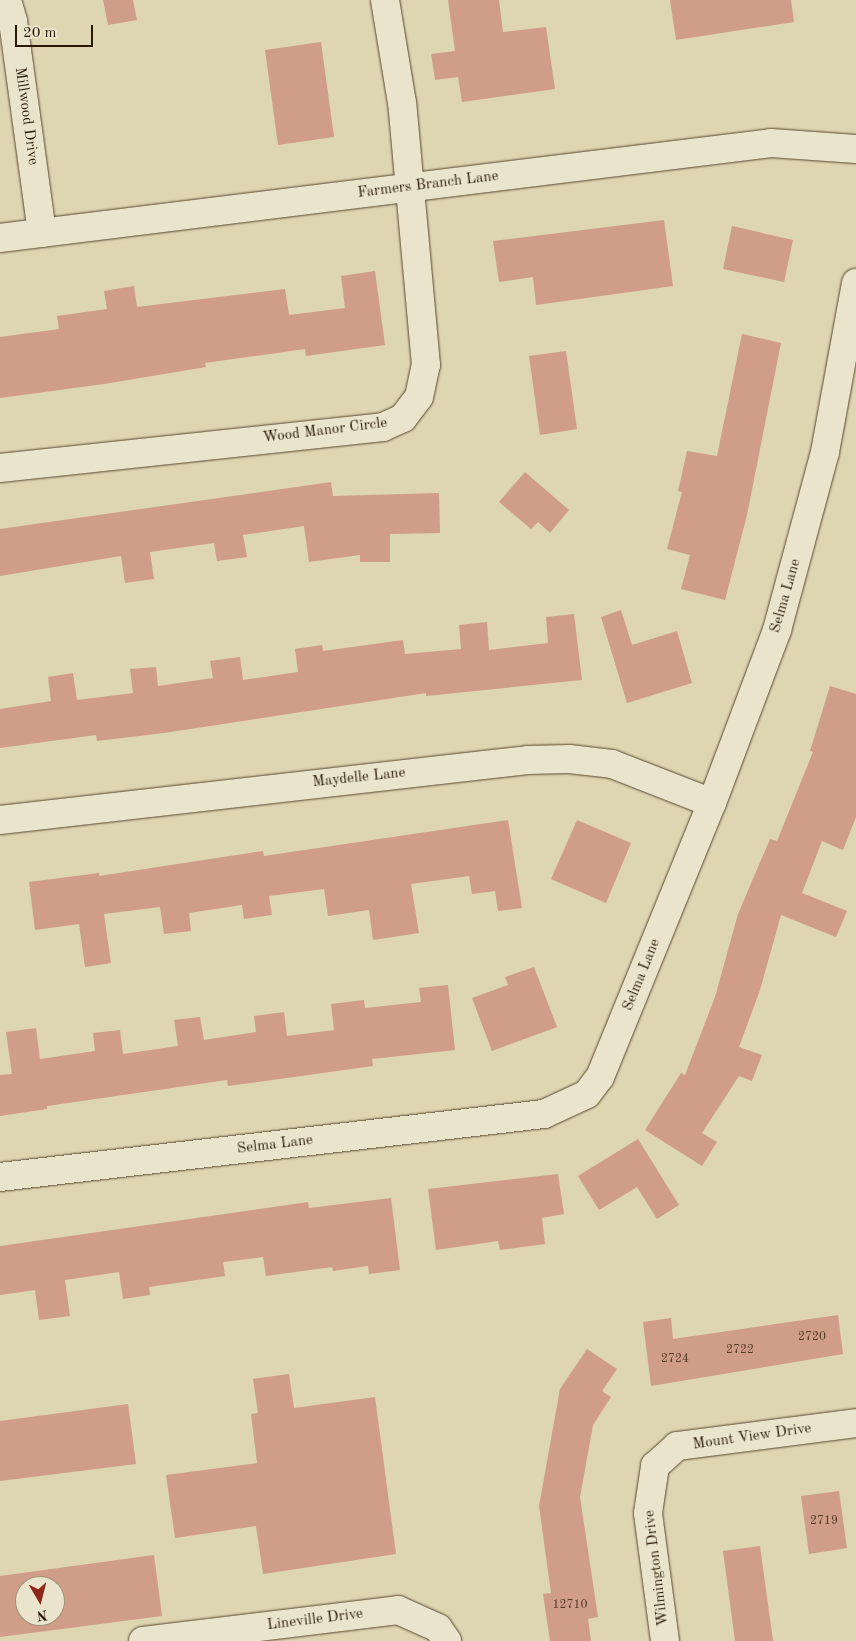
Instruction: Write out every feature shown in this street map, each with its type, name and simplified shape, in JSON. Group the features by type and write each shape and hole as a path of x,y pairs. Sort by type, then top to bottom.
{"street":[{"name":"Millwood Drive","path":"6,0 12,21 42,233"},
{"name":"Wood Manor Circle","path":"0,468 383,427 403,418 419,397 426,365 402,102 385,0"},
{"name":"Farmers Branch Lane","path":"0,238 771,143 856,149"},
{"name":"Selma Lane","path":"0,1177 544,1114 588,1094 600,1077 712,803 777,630 825,452 856,282"},
{"name":"Maydelle Lane","path":"0,820 528,760 569,759 612,764 712,803"},
{"name":"Mount View Drive","path":"655,1466 677,1446 856,1423"},
{"name":"Wilmington Drive","path":"655,1466 648,1513 665,1641"},
{"name":"Lineville Drive","path":"143,1641 398,1610 438,1628 447,1641"}],"building":[{"path":"103,0 133,0 137,20 108,25"},
{"path":"448,0 499,0 503,32 546,27 555,89 462,102 458,77 435,80 431,54 455,51"},
{"path":"670,0 791,0 794,22 676,40"},
{"path":"321,42 334,137 278,145 265,50"},
{"path":"664,220 673,286 536,305 533,277 499,282 493,241"},
{"path":"732,226 793,240 784,282 723,269"},
{"path":"375,271 385,345 306,356 305,349 205,363 206,367 104,384 0,398 0,337 59,329 57,316 107,309 104,291 134,286 137,307 285,289 289,315 345,308 341,276"},
{"path":"742,334 781,343 747,515 725,600 681,589 690,555 667,549 682,492 678,491 687,451 717,456"},
{"path":"566,351 577,429 540,435 529,356"},
{"path":"525,472 569,510 550,533 538,522 531,529 499,502"},
{"path":"331,482 333,496 439,493 440,533 390,534 390,562 360,562 360,555 309,562 304,526 243,535 247,557 217,561 214,543 150,552 154,579 125,583 121,556 0,576 0,529"},
{"path":"621,610 632,645 677,631 692,683 627,703 601,617"},
{"path":"574,614 582,680 426,696 426,693 164,733 97,741 96,735 0,748 0,709 51,701 48,677 73,673 77,700 133,693 130,669 156,667 158,686 213,678 210,661 240,657 243,680 298,672 295,649 322,645 323,651 403,640 405,654 461,649 459,625 487,622 489,650 548,643 546,617"},
{"path":"830,686 856,694 856,817 843,850 822,841 802,893 847,911 836,937 781,915 760,990 739,1047 762,1055 752,1081 739,1076 702,1133 717,1142 702,1166 645,1130 681,1073 685,1075 715,997 738,914 770,839 777,841 813,752 810,751"},
{"path":"508,820 522,908 498,911 495,891 472,894 469,876 411,884 419,933 373,940 369,910 328,916 324,889 269,896 272,915 244,919 242,905 189,913 191,931 164,934 160,907 104,914 111,963 85,967 79,924 35,930 29,882 99,873 99,876 263,851 264,856"},
{"path":"577,820 631,843 606,903 551,879"},
{"path":"534,967 557,1027 492,1051 472,998 508,985 505,977"},
{"path":"448,985 455,1050 372,1059 373,1066 228,1086 227,1080 47,1106 47,1109 0,1116 0,1075 12,1074 6,1032 36,1028 40,1059 95,1051 93,1033 120,1030 123,1054 178,1046 174,1020 200,1017 204,1040 256,1032 254,1016 284,1012 287,1036 334,1030 331,1004 364,1000 365,1008 421,1002 419,988"},
{"path":"638,1139 679,1205 657,1219 637,1187 599,1210 578,1176"},
{"path":"558,1174 564,1214 542,1218 545,1244 500,1250 498,1241 436,1250 428,1189"},
{"path":"391,1198 400,1270 369,1274 368,1266 333,1271 332,1267 266,1276 263,1257 223,1262 225,1276 149,1287 150,1295 123,1299 119,1272 65,1280 70,1316 39,1320 35,1290 0,1295 0,1246 308,1202 309,1208"},
{"path":"838,1315 843,1354 651,1386 643,1322 671,1318 673,1339"},
{"path":"587,1349 617,1369 602,1391 611,1397 593,1425 580,1497 598,1617 588,1619 591,1641 550,1641 543,1594 551,1593 539,1506 560,1389"},
{"path":"289,1374 294,1408 375,1397 396,1554 263,1574 256,1526 175,1538 166,1475 257,1463 251,1414 258,1413 253,1379"},
{"path":"128,1404 136,1464 0,1481 0,1421"},
{"path":"839,1491 847,1548 809,1554 801,1496"},
{"path":"760,1546 773,1641 735,1641 723,1551"},
{"path":"154,1555 162,1616 0,1637 0,1576"}]}
